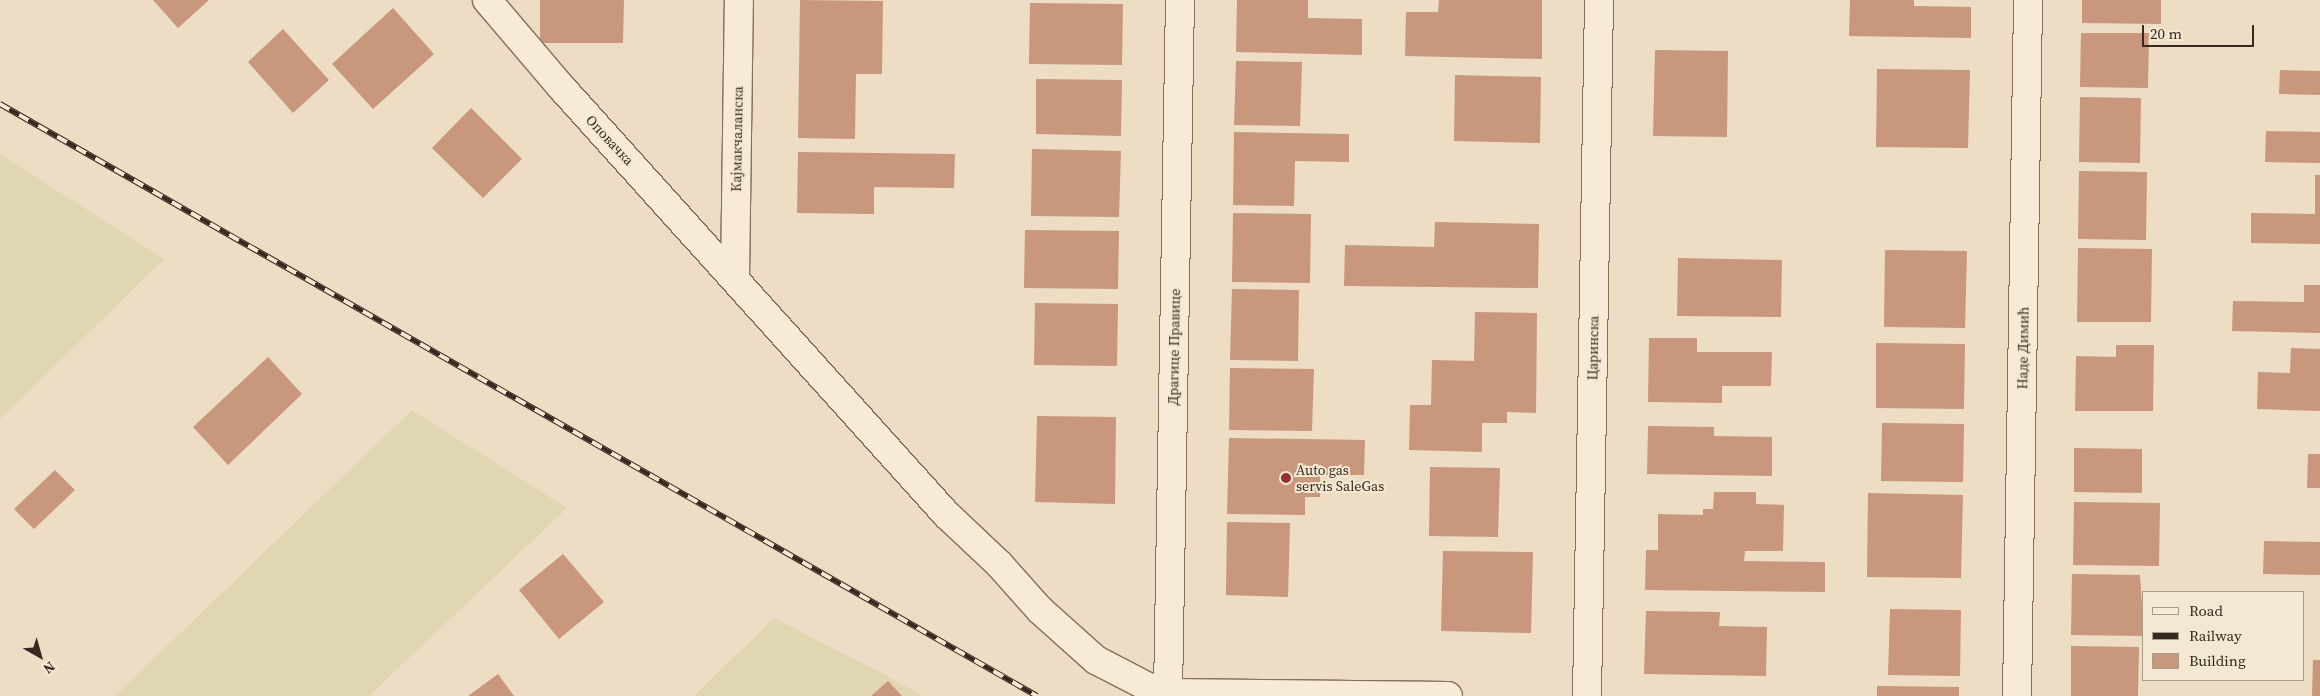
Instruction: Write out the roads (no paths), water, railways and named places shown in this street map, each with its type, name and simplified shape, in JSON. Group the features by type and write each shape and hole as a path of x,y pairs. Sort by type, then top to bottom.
{"street":[{"name":"Оповачка","path":"488,0 562,88 946,514 999,564 1040,610 1096,660 1148,687 1168,693 1448,696"},
{"name":"Кајмакчаланска","path":"735,278 739,0"},
{"name":"Драгице Правице","path":"1168,693 1180,0"},
{"name":"Царинска","path":"1587,696 1599,0"},
{"name":"Наде Димић","path":"2017,696 2028,0"}],"railway":[{"path":"0,104 1037,696"}],"place":[{"name":"Auto gas servis SaleGas","path":"1286,478"}]}
